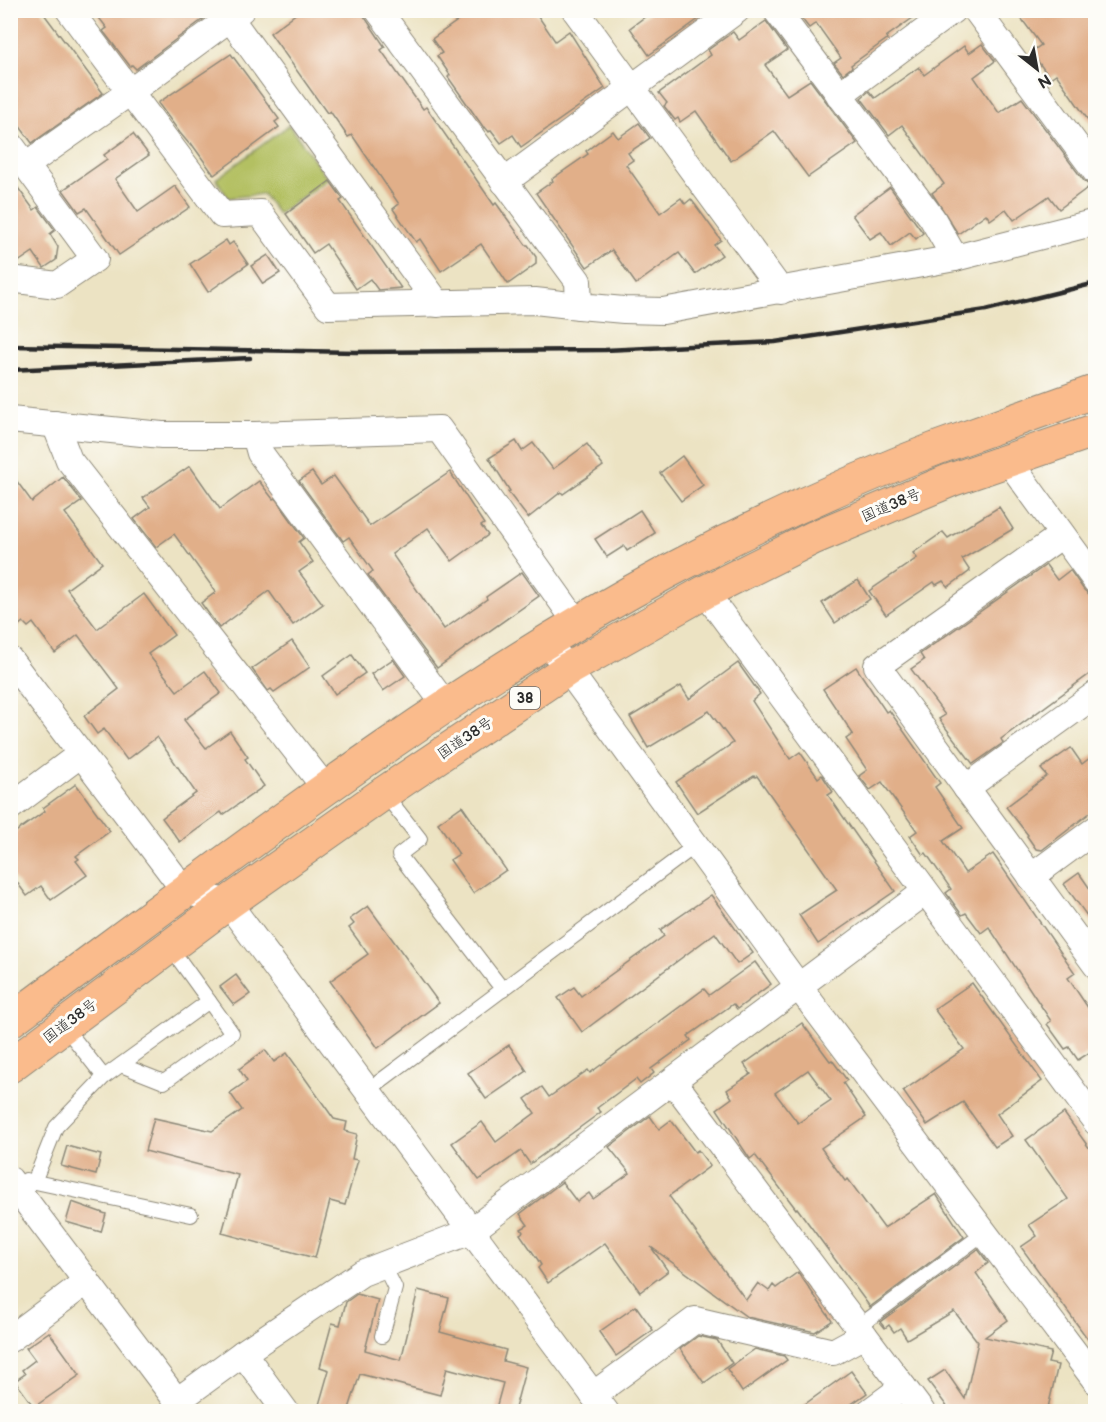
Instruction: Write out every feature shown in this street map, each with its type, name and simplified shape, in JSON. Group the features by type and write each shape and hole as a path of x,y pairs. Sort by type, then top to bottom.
{"highway":[{"name":"38","path":"10,1021 326,789 446,706 577,623 670,571 799,506 939,448 1095,392"},
{"name":"国道38号","path":"10,1066 228,903 384,793 568,669 705,592 813,538 951,480 1095,430"}],"street":[{"path":"69,10 222,216 260,213 328,306 535,301 624,310 663,311 955,258 1095,222"},
{"path":"378,10 578,281 579,306"},
{"path":"575,10 781,291"},
{"path":"504,182 737,10"},
{"path":"776,10 932,218 955,258"},
{"path":"838,95 953,10"},
{"path":"976,10 1095,172"},
{"path":"26,165 130,92 232,13 438,304"},
{"path":"10,144 95,259 57,285 10,279"},
{"path":"10,420 162,435 255,435 439,429 577,623"},
{"path":"55,424 69,460 326,789"},
{"path":"255,435 260,453 446,706"},
{"path":"1008,460 1095,580"},
{"path":"1062,535 877,666 1095,965"},
{"path":"705,592 1095,1122"},
{"path":"547,641 799,987 1095,1381"},
{"path":"10,660 185,891 228,903 599,1403 695,1320 833,1352 861,1331"},
{"path":"966,788 1095,694"},
{"path":"10,807 81,754"},
{"path":"1031,877 1095,829"},
{"path":"18,1180 87,1281 177,1401 243,1353 362,1273 471,1231 925,892"},
{"path":"673,1081 922,1412"},
{"path":"10,1339 87,1281"},
{"path":"243,1353 286,1412"},
{"path":"869,1412 903,1387"}],"lane":[{"path":"384,793 420,839 399,855 503,990"},
{"path":"368,1091 696,845"},
{"path":"121,1065 164,1082 232,1033 170,947"},
{"path":"191,1215 18,1180 56,1126 104,1077 209,1000"},
{"path":"64,1026 104,1077"},
{"path":"861,1331 984,1233"},
{"path":"382,1336 395,1288 383,1264"}],"green space":[{"path":"289,125 328,179 278,214 263,194 228,198 216,179"}],"building":[{"path":"10,10 41,10 103,93 32,143 10,113"},
{"path":"93,10 209,10 210,14 136,69 130,66 103,31 107,28"},
{"path":"301,10 360,10 385,47 381,50 423,109 426,107 494,205 496,203 528,245 536,257 536,264 508,284 481,244 441,271 420,239 416,242 393,209 399,204 352,135 348,137 330,111 327,113 270,33"},
{"path":"473,10 534,10 555,41 569,31 605,88 521,147 513,135 501,143 491,130 489,132 484,128 448,77 450,75 437,56 442,53 432,39"},
{"path":"654,10 711,10 649,55 630,28"},
{"path":"795,10 924,10 886,37 887,39 851,65 852,67 843,74 834,63 841,58 816,23 809,28"},
{"path":"1015,10 1095,10 1095,130 1056,74 1050,78 1031,52 1041,45"},
{"path":"766,21 787,50 765,65 787,95 810,80 857,143 808,177 774,131 731,161 696,111 680,122 678,118 675,120 664,106 667,103 659,93 711,55 708,50 733,32 739,40"},
{"path":"982,44 995,61 974,77 999,113 1022,98 1090,186 1059,209 1049,196 1014,220 1006,209 990,220 986,214 958,234 932,193 944,184 902,125 889,135 861,98 869,91 875,98 919,67 924,75 964,46 969,53"},
{"path":"231,54 279,119 275,122 279,127 214,175 158,103"},
{"path":"639,123 650,138 628,153 633,160 626,165 660,213 681,198 685,204 691,199 721,240 714,245 722,255 695,274 679,253 636,284 612,250 587,267 536,193 588,154 586,151 613,131 618,138"},
{"path":"133,134 149,155 115,179 138,212 175,186 190,207 119,255 86,208 79,212 63,190 107,159 104,155"},
{"path":"10,177 34,210 38,207 55,230 50,234 58,247 56,260 44,268 33,252 18,262 10,252"},
{"path":"330,181 343,199 340,201 401,288 378,290 370,279 356,289 326,244 313,253 286,214"},
{"path":"890,187 923,233 916,239 910,232 891,246 881,232 870,239 852,215"},
{"path":"226,240 229,245 233,242 248,264 208,292 190,264"},
{"path":"268,255 280,273 263,284 251,266"},
{"path":"516,441 522,451 533,443 553,469 587,444 603,466 563,494 561,492 528,518 508,492 510,491 489,458"},
{"path":"682,456 703,485 681,501 660,473"},
{"path":"190,466 220,509 259,481 273,499 275,498 304,538 299,542 313,562 299,572 323,604 293,625 269,591 219,628 201,603 216,592 174,534 156,547 134,519 150,507 143,498"},
{"path":"10,472 32,502 63,477 82,501 65,513 102,563 67,589 97,629 144,594 174,635 148,654 177,691 205,671 221,693 184,720 206,748 230,731 248,757 245,759 264,786 223,815 221,812 180,842 162,818 196,793 157,737 127,760 104,729 97,734 84,716 119,689 78,635 55,653 33,623 28,627 23,622 10,632"},
{"path":"312,472 321,485 334,476 370,526 450,472 484,524 481,526 488,535 452,561 428,528 392,554 444,629 522,572 539,596 437,668 368,575 373,571 349,537 343,541 299,481"},
{"path":"999,507 1013,529 962,559 970,571 948,587 943,581 936,585 934,582 886,615 869,591 917,558 913,553 943,532 948,538"},
{"path":"640,510 655,533 627,551 624,546 607,557 595,539"},
{"path":"1046,565 1057,580 1070,570 1084,590 1095,596 1095,670 1001,739 1003,743 973,764 939,719 945,715 911,669 924,660 920,654"},
{"path":"858,580 870,599 835,623 822,603"},
{"path":"292,641 310,667 274,692 271,689 268,691 252,669"},
{"path":"352,655 365,673 335,694 323,676"},
{"path":"393,659 405,676 383,691 371,674"},
{"path":"738,663 760,694 752,701 790,759 800,752 818,778 822,775 833,792 828,795 895,891 818,944 799,915 837,890 757,776 697,813 676,782 733,743 709,711 648,748 630,717 681,686 689,699"},
{"path":"856,667 886,712 889,710 940,783 935,787 963,828 943,841 965,873 993,854 1075,973 1068,978 1095,1018 1095,1049 1078,1060 1069,1047 1065,1049 1047,1024 1051,1021 989,927 981,933 966,913 962,915 946,893 951,889 926,853 923,855 910,836 917,831 882,782 870,790 859,776 867,770 846,739 853,734 823,689"},
{"path":"1071,748 1082,764 1095,754 1095,809 1042,850 1036,849 1006,807 1047,776 1041,769"},
{"path":"76,784 110,831 76,856 79,859 76,861 87,875 51,900 41,886 27,896 10,873 10,836 45,811 43,808"},
{"path":"462,806 506,870 473,893 450,860 459,854 438,823"},
{"path":"1079,873 1095,896 1095,927 1064,884"},
{"path":"711,895 753,953 737,964 715,933 582,1032 558,998 574,987 581,996 664,936 660,930"},
{"path":"368,906 439,1003 378,1048 330,981 368,954 349,928 354,924 350,919"},
{"path":"755,962 771,984 737,1009 733,1004 688,1036 691,1040 651,1069 654,1073 640,1084 636,1079 597,1108 601,1112 530,1164 521,1151 479,1180 452,1143 482,1122 496,1142 535,1113 525,1099 542,1087 549,1097 588,1070 590,1073 704,989 709,995"},
{"path":"236,975 250,994 234,1005 220,987"},
{"path":"972,983 1042,1081 997,1114 1012,1136 995,1147 963,1102 927,1125 903,1091 964,1049 934,1009"},
{"path":"802,1023 847,1080 843,1083 866,1117 821,1148 845,1181 848,1179 884,1228 936,1194 964,1237 870,1307 755,1155 750,1159 717,1109 732,1098 727,1090 751,1074 744,1064","holes":["808,1070 831,1101 798,1123 775,1093"]},
{"path":"509,1045 527,1071 486,1099 468,1073"},
{"path":"265,1050 274,1062 287,1053 334,1119 347,1122 345,1131 357,1134 352,1159 358,1160 345,1205 330,1201 315,1258 222,1233 238,1175 145,1151 154,1118 212,1131 242,1110 230,1093 247,1081 239,1069"},
{"path":"1064,1113 1095,1156 1095,1349 1021,1247 1037,1236 1029,1225 1068,1199 1026,1140"},
{"path":"650,1116 659,1129 671,1120 695,1152 698,1150 710,1166 669,1196 746,1300 758,1283 769,1291 773,1285 776,1288 798,1272 832,1321 815,1332 747,1317 651,1247 668,1271 640,1292 605,1243 548,1283 538,1268 541,1265 520,1234 523,1232 521,1229 528,1225 520,1214 562,1182 577,1202 589,1193 593,1199 630,1173 609,1147"},
{"path":"67,1146 101,1155 96,1175 61,1166"},
{"path":"72,1202 106,1214 101,1232 66,1222"},
{"path":"978,1249 988,1263 976,1273 1008,1320 985,1337 1051,1352 1048,1363 1058,1365 1047,1412 951,1412 928,1381 945,1370 965,1399 978,1342 954,1311 907,1339 900,1328 894,1332 889,1325 885,1328 880,1322"},
{"path":"418,1290 449,1298 440,1332 506,1350 503,1361 526,1367 514,1412 495,1412 503,1383 447,1368 440,1395 360,1374 348,1412 317,1412 329,1370 320,1367 332,1323 340,1325 346,1302 357,1294 378,1300 365,1350 401,1360"},
{"path":"636,1306 653,1330 616,1356 599,1332"},
{"path":"49,1332 80,1375 34,1407 15,1381 25,1374 22,1370 35,1360 26,1348"},
{"path":"698,1336 717,1340 732,1363 704,1383 680,1349"},
{"path":"755,1349 784,1356 787,1360 742,1392 727,1369"},
{"path":"851,1371 867,1393 840,1412 794,1412"}],"railway":[{"path":"10,346 356,352 605,350 775,342 986,310 1096,283"},
{"path":"10,370 250,358"}]}
